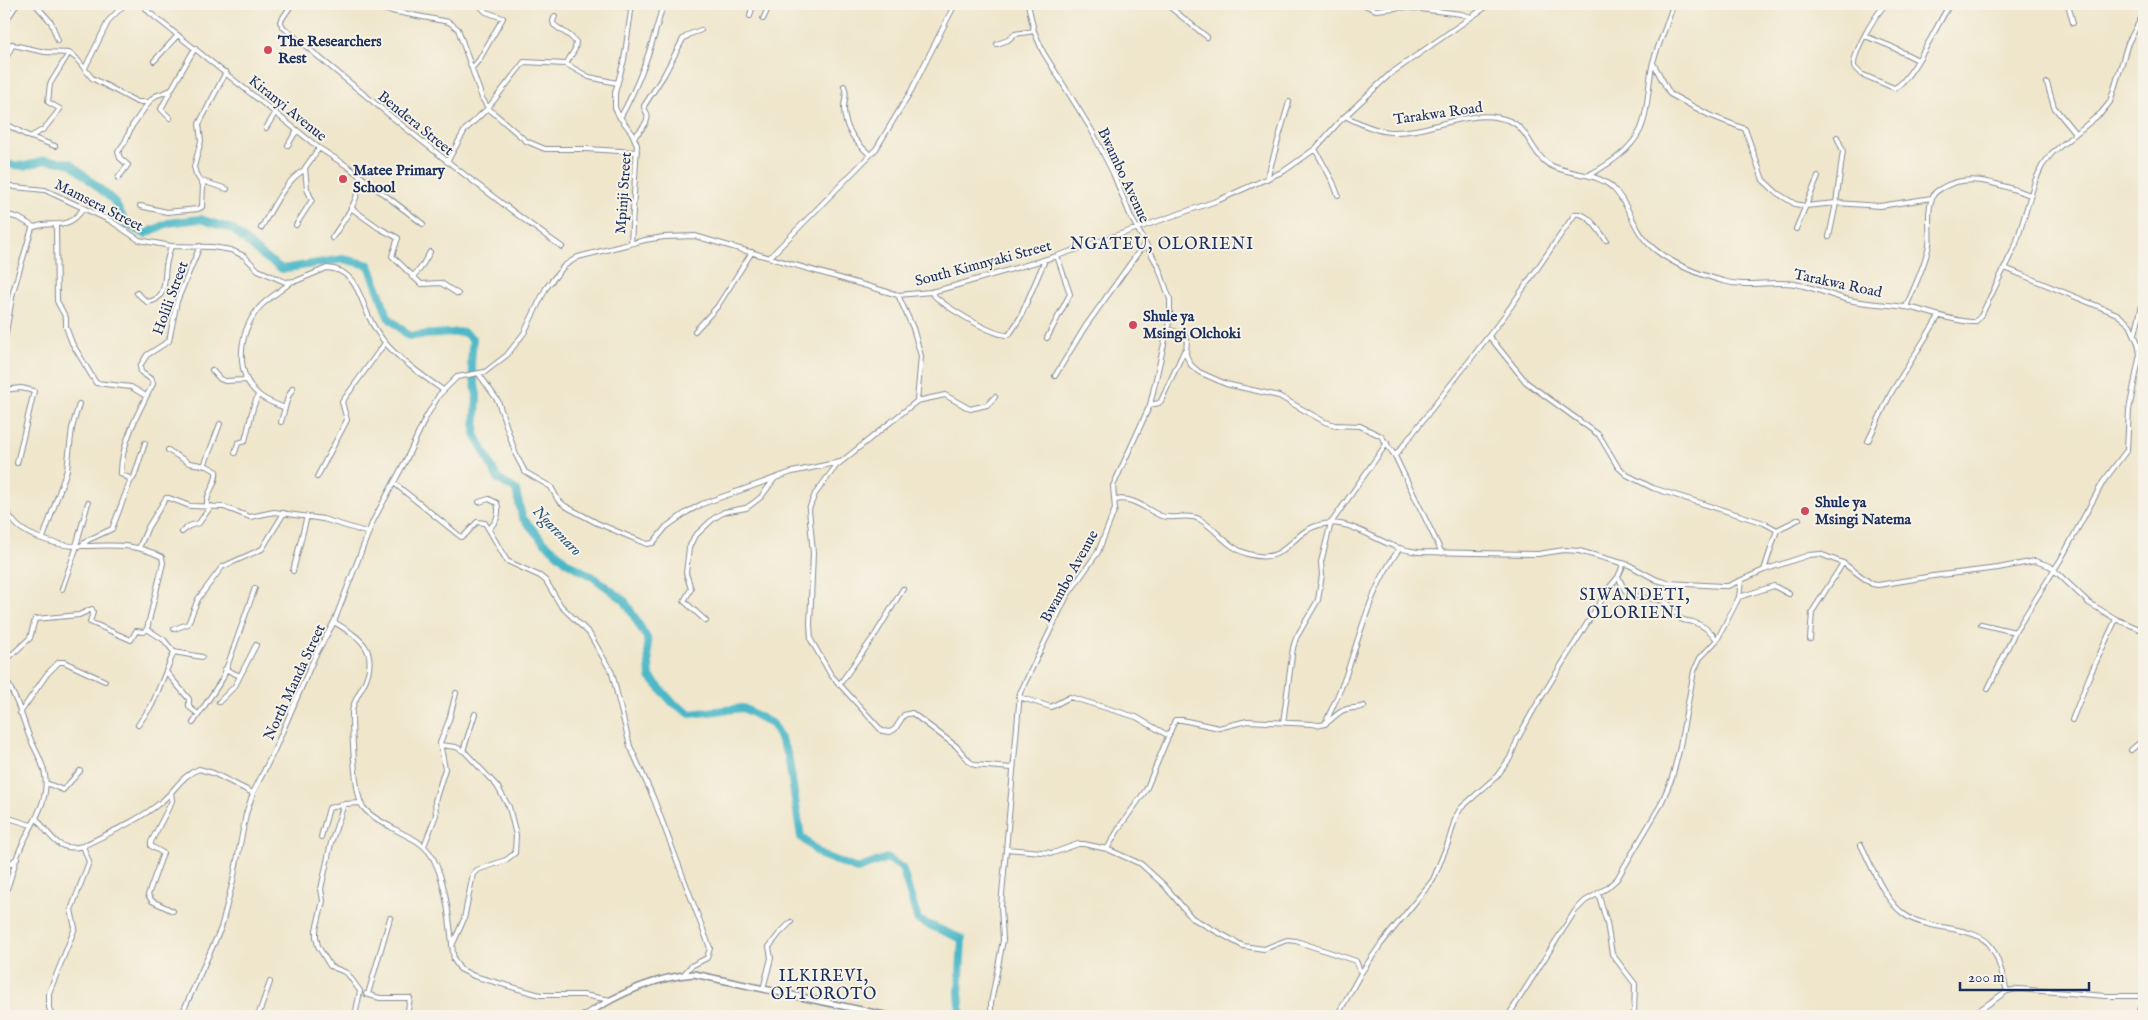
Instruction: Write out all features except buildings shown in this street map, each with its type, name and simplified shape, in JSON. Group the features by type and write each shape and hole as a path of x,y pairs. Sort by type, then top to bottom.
{"street":[{"path":"4,24 17,4"},
{"path":"35,4 51,22 58,41"},
{"path":"85,68 110,20 125,4"},
{"name":"Kiranyi Avenue","path":"142,4 150,13 319,148 347,166 360,178 423,224"},
{"name":"Bendera Street","path":"292,4 280,22 284,28 447,162 562,248"},
{"path":"355,4 449,22 458,29 482,98 488,108 526,141 540,148 637,152"},
{"path":"472,68 479,60 503,18 486,12 478,4"},
{"path":"602,4 631,5"},
{"path":"620,118 639,81 651,49 663,4"},
{"path":"750,16 753,4"},
{"path":"763,19 770,4"},
{"path":"770,257 870,155 911,91 955,4"},
{"name":"Bwambo Avenue","path":"991,1016 1003,940 1001,906 1012,768 1020,697 1026,678 1067,596 1098,552 1115,508 1116,500 1112,491 1116,479 1135,442 1150,405 1170,318 1168,292 1158,266 1136,227 1113,173 1091,129 1043,52 1034,31 1028,4"},
{"path":"1166,4 1207,37"},
{"path":"1362,4 1376,10 1398,7 1435,13 1455,13 1471,17"},
{"name":"South Kimnyaki Street","path":"479,374 494,367 514,347 524,333 546,288 564,266 587,254 626,244 664,237 695,236 898,295 931,292 1045,260 1136,227 1219,200 1292,166 1315,149 1345,116 1401,66 1490,4"},
{"path":"1589,175 1607,165 1620,154 1631,144 1641,129 1653,63 1673,4"},
{"path":"1886,4 1873,18 1855,59 1854,67 1861,74 1891,88 1897,87 1902,83 1918,60 1950,4"},
{"path":"2068,4 2073,23"},
{"name":"Mpinji Street","path":"631,5 624,60 617,83 615,108 634,137 637,145 631,243"},
{"name":"Tarakwa Road","path":"1345,116 1372,129 1393,132 1426,128 1471,117 1507,120 1517,125 1548,164 1579,174 1589,175 1612,187 1618,194 1640,236 1649,245 1676,264 1724,282 1793,284 1852,300 1906,307 1971,322 1978,320 2005,268 2021,229 2042,166 2052,153 2101,113 2110,102 2128,43 2144,13"},
{"path":"556,16 552,20 554,25 576,42 575,49 566,64"},
{"path":"634,137 642,129 647,119 644,106 667,70 683,39 701,30"},
{"path":"997,44 1008,40 1015,34 1034,31"},
{"path":"154,61 178,35"},
{"path":"1865,36 1918,60"},
{"path":"4,42 45,52 69,53 76,58 92,78 132,100 142,103 149,102"},
{"path":"4,62 13,44"},
{"path":"170,118 161,109 195,48"},
{"path":"31,137 44,128 58,114 59,107 48,102 48,90 54,75 60,69 69,53"},
{"path":"447,162 465,130 488,108 524,62 566,64 589,76 617,83"},
{"path":"1653,63 1670,94 1685,100 1709,115 1745,129 1763,180 1786,199 1805,206 1836,203 1880,206 1932,198"},
{"path":"226,72 200,124 201,141 194,166 196,174 202,181 227,188"},
{"path":"2047,83 2054,107 2075,133"},
{"path":"844,86 847,95 844,110 850,134 870,155"},
{"path":"118,178 128,165 120,158 118,152 132,126 155,96 171,90"},
{"path":"1267,179 1289,102"},
{"path":"266,128 276,112"},
{"path":"4,123 26,136 55,146"},
{"path":"288,145 298,130"},
{"path":"1829,237 1843,152 1837,137"},
{"path":"260,228 286,186 304,170 319,148"},
{"path":"1315,149 1338,195"},
{"path":"296,225 312,200 308,192 304,170"},
{"path":"1796,229 1818,177"},
{"path":"332,238 351,208 360,178"},
{"path":"1906,307 1929,245 1929,215 1932,198 1939,190 1953,182 1970,179 2031,195"},
{"path":"140,206 167,212 198,210 202,207 203,200 202,181"},
{"name":"Mamsera Street","path":"4,183 19,188 42,188 111,221 133,237 171,246 200,246 231,250 244,256 258,270 267,275 284,282 291,282"},
{"path":"4,344 13,292 30,232 37,225 72,221 83,208"},
{"path":"351,208 379,228 398,238 392,256 412,277 421,284 442,283 458,294"},
{"path":"4,214 19,218 34,227"},
{"path":"1395,456 1489,336 1575,214 1580,214 1589,220 1606,240"},
{"path":"56,224 57,301 66,318 66,327 72,343 93,381 96,383 131,387 146,396"},
{"path":"1056,376 1085,327 1145,243"},
{"path":"137,293 147,302 155,301 159,298 165,285 171,246"},
{"name":"Holili Street","path":"130,482 129,478 121,474 121,465 132,428 153,382 141,372 140,366 148,355 169,341 177,301 200,246"},
{"path":"412,277 420,269 430,252"},
{"path":"695,331 717,307 752,252"},
{"path":"1047,338 1070,294 1057,256"},
{"path":"931,292 938,300 950,308 997,333 1009,335 1015,328 1045,260"},
{"path":"285,408 258,395 246,380 241,353 253,316 260,307 291,282 327,268 343,273 355,284 371,322 385,343 408,365 443,390"},
{"path":"1988,689 2015,632 2054,570 2103,482 2127,450 2129,410 2140,354 2135,334 2130,325 2117,314 2005,268"},
{"path":"898,295 913,328 921,356 917,401"},
{"path":"2135,334 2144,297"},
{"path":"1868,441 1891,393 1939,316"},
{"path":"1150,405 1159,404 1186,349 1188,341 1185,335 1168,329"},
{"path":"1489,336 1526,382 1599,435 1618,467 1627,475 1653,488 1764,523 1776,530"},
{"path":"317,477 347,420 342,402 385,343"},
{"path":"1186,349 1188,360 1195,369 1223,383 1275,395 1325,422 1335,425 1356,425 1381,436 1395,456 1442,553"},
{"path":"212,370 222,380 246,380"},
{"path":"479,374 498,401 516,454 525,472 550,487 558,500 565,506 597,523 647,544 653,543 666,527 697,506 792,472 843,461"},
{"name":"North Manda Street","path":"181,1016 221,928 233,881 246,814 253,793 274,751 315,656 334,622 369,533 425,419 443,390 457,378 479,374"},
{"path":"4,390 21,388 34,391 17,463"},
{"path":"281,422 292,388"},
{"path":"235,452 238,443 244,442 258,395"},
{"path":"995,397 987,405 970,408 964,407 952,397 945,395 917,401 843,461 830,474 815,494 809,509 813,553 810,636 818,655 839,685 882,731 890,732 906,713 912,712 956,746 975,765 1012,768"},
{"path":"43,538 67,470 72,428 79,404"},
{"path":"204,466 220,424"},
{"path":"78,546 112,529 130,482 134,477 145,443"},
{"path":"1283,724 1293,648 1296,638 1318,600 1322,575 1321,562 1331,523 1387,443"},
{"path":"168,450 189,464 204,466 217,473 207,500 209,506 199,523 189,526 182,532"},
{"path":"706,621 684,602 692,589 686,573 691,543 713,519 724,512 746,508 752,504 761,497 775,478"},
{"path":"394,483 461,536 478,521 485,523 507,561 540,576 546,581 561,606 589,633 612,673 630,746 653,797 710,948 707,958 691,966 684,974"},
{"path":"139,548 148,527 166,498 172,498 190,506 209,506 232,510 250,517 274,512 325,519 369,533"},
{"path":"1116,500 1124,498 1164,516 1191,516 1208,525 1235,548 1245,554 1261,558 1276,556 1306,531 1331,523 1348,527 1400,548 1418,552 1538,554 1564,550 1579,551 1624,563 1657,580 1682,585 1728,586 1764,570 1809,555 1820,554 1843,563 1872,584 1878,585 1998,568 2028,561 2044,562 2089,603 2144,631"},
{"path":"479,502 490,499 497,502 498,517 489,529"},
{"path":"62,589 78,546 88,503"},
{"path":"4,509 18,526 43,538 78,546 116,544 139,548 157,554 164,560 147,629 143,632 137,630 131,640 90,622 92,609 79,615 34,620 30,638 4,662"},
{"path":"174,630 188,624 198,599 224,565 262,550 284,513"},
{"path":"293,571 307,516"},
{"path":"1764,570 1776,530 1799,519"},
{"path":"1325,724 1345,678 1377,586 1386,566 1400,548"},
{"path":"1337,1016 1361,973 1381,944 1434,880 1456,816 1461,808 1497,776 1510,758 1518,738 1534,709 1609,588 1618,577 1624,563"},
{"path":"1810,639 1812,612 1843,563"},
{"path":"1618,577 1626,592 1647,599 1652,598 1665,602 1673,607 1681,619 1700,624 1709,630 1717,640"},
{"path":"1508,1016 1575,911 1585,901 1612,884 1625,869 1660,806 1672,778 1680,751 1694,671 1700,658 1717,640 1739,597 1741,581"},
{"path":"1739,597 1774,586 1789,594"},
{"path":"192,723 223,678 256,588"},
{"path":"839,685 875,635 902,589"},
{"path":"2072,720 2116,618"},
{"path":"334,622 358,636 363,642 369,658 366,677 354,700 352,712 358,791 361,803 368,812 424,846 435,862 440,876 456,964 464,972 474,976 540,994 584,995 611,1000"},
{"path":"1981,624 2015,632"},
{"path":"147,629 164,640 174,652 202,657"},
{"path":"219,702 235,686 256,645"},
{"path":"138,725 152,706 174,652"},
{"path":"20,713 47,674 58,662 64,662 105,681"},
{"path":"225,669 240,676"},
{"path":"167,673 189,699 189,707 198,714"},
{"path":"4,677 14,694 44,769 46,783 37,819 31,825 17,858 15,870 4,897"},
{"path":"424,846 436,815 436,801 445,769 440,745 450,720 456,693"},
{"path":"1020,697 1054,707 1065,698 1070,697 1136,717 1169,736"},
{"path":"1107,849 1121,825 1146,790 1175,720 1219,728 1247,721 1313,724 1320,726 1345,709 1364,706"},
{"path":"464,751 475,714"},
{"path":"2131,750 2144,739"},
{"path":"440,745 456,747 464,751 501,792 509,807 516,846 511,857 477,870 473,874 464,919 452,946"},
{"path":"37,819 60,846 73,849 83,846 135,819 161,802 178,783 199,769 212,773 253,793"},
{"path":"46,783 63,790 80,770"},
{"path":"171,792 173,798 171,804 151,842 151,846 162,853 148,896 152,901 173,911"},
{"path":"321,838 327,810 344,804 361,803"},
{"path":"344,804 331,843 321,889 323,901 316,937 318,946 330,966 347,973 361,994 355,1016"},
{"path":"4,821 12,819 31,825"},
{"path":"1006,849 1053,853 1078,844 1084,844 1107,849 1141,864 1164,885 1192,918 1243,946 1264,949 1287,940 1296,940 1356,961 1361,973"},
{"path":"1861,845 1890,899 1906,915 1926,925 1976,935 1988,942 1994,950 2007,991"},
{"path":"52,1016 49,1008 49,992 75,928 71,910 88,864 83,846"},
{"path":"4,869 17,858"},
{"path":"1598,893 1607,923 1612,954 1635,984 1634,1016"},
{"path":"368,994 390,918"},
{"path":"763,989 771,958 769,947 791,922"},
{"path":"584,1016 611,1000 643,986 684,974 700,974 890,1016"},
{"path":"258,1016 270,982"},
{"path":"1970,1016 2007,991 2030,989 2106,996 2144,996"},
{"path":"361,994 380,998 410,998 407,1016"},
{"path":"2136,1016 2144,1002"}],"waterway":[{"name":"Ngarenaro","path":"4,164 25,166 45,160 70,163 114,201 127,225 145,234 168,223 200,219 232,229 262,255 282,269 343,259 369,265 388,317 409,336 463,332 473,339 471,363 477,395 475,434 498,479 516,490 522,517 542,540 568,563 593,577 624,600 647,638 650,677 672,702 690,714 743,708 773,724 788,755 801,837 821,855 857,869 887,858 902,868 918,920 962,939 959,993 961,1016"}],"place":[{"name":"The Researchers Rest","path":"268,50"},
{"name":"Matee Primary School","path":"343,179"},
{"name":"Shule ya Msingi Olchoki","path":"1133,325"},
{"name":"Shule ya Msingi Natema","path":"1805,511"}],"district":[{"name":"NGATEU, OLORIENI","path":"1162,243"},
{"name":"SIWANDETI, OLORIENI","path":"1635,603"},
{"name":"ILKIREVI, OLTOROTO","path":"824,984"}]}
